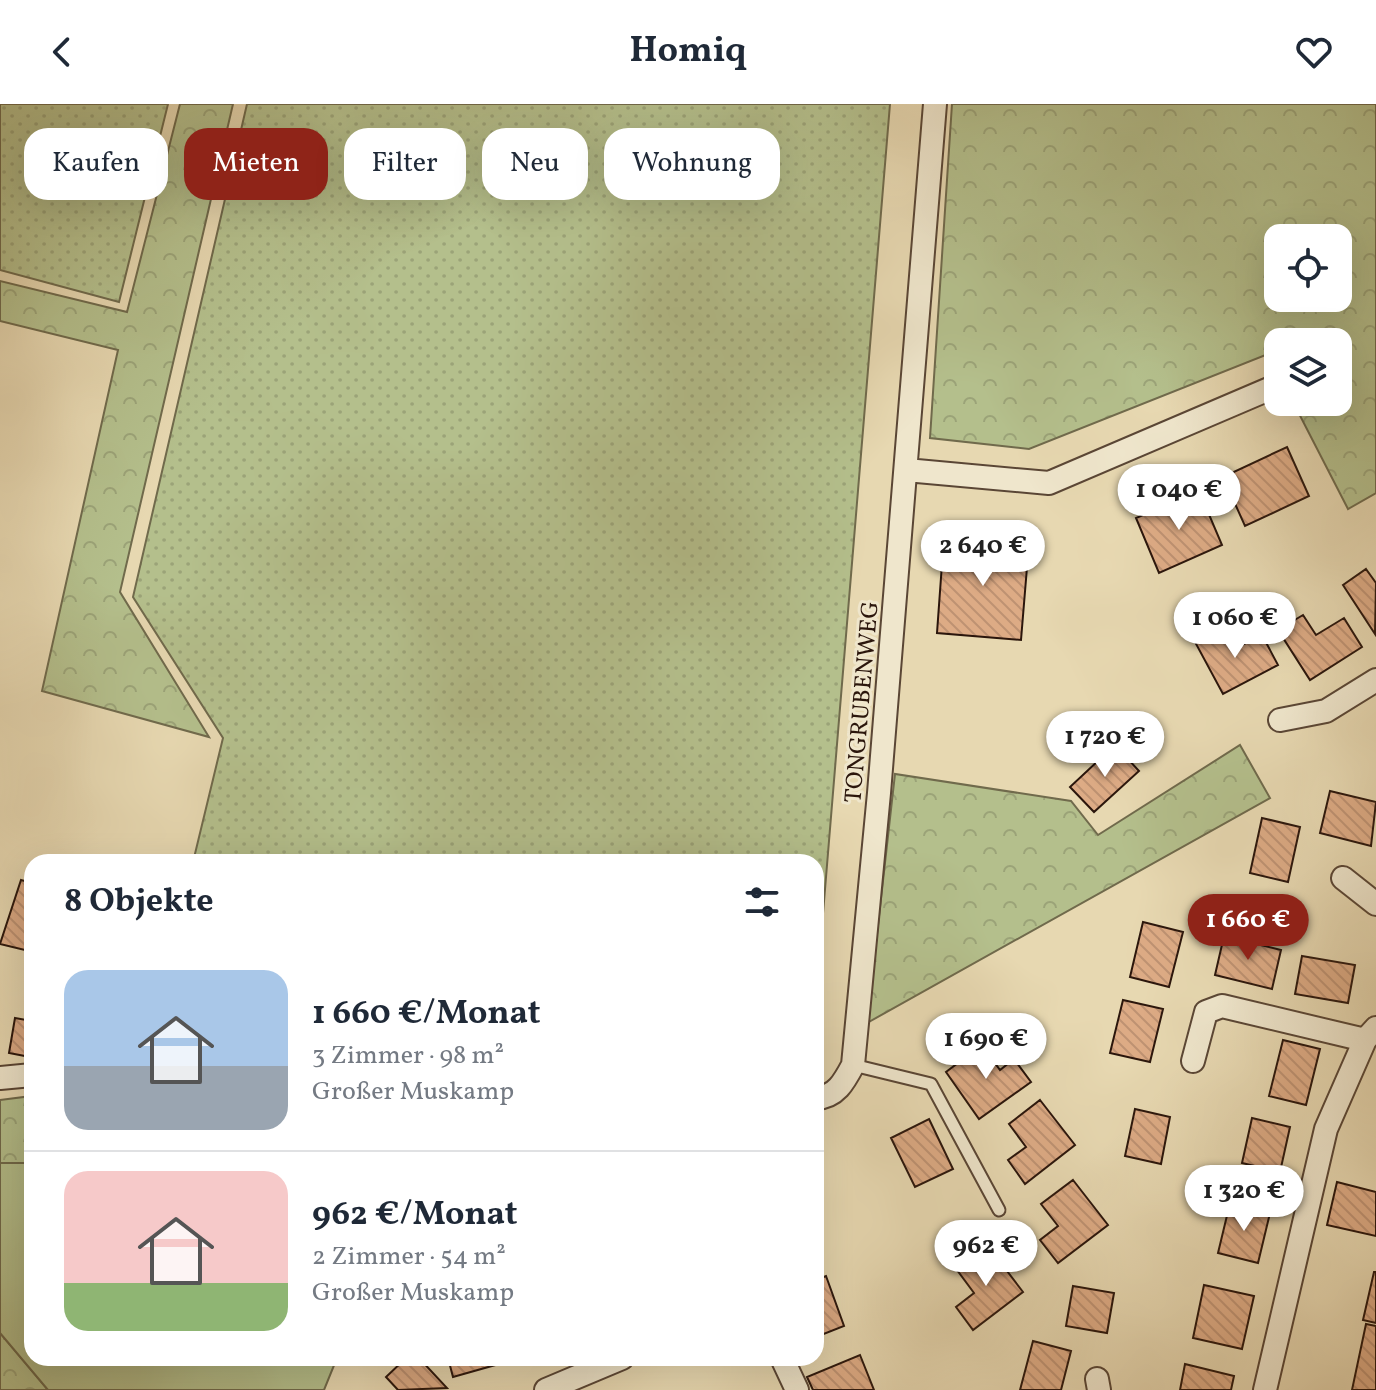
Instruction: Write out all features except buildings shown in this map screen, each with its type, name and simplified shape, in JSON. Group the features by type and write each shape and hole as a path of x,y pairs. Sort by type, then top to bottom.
{"street":[{"name":"TONGRUBENWEG","path":"853,1065 935,104"},
{"path":"906,470 1049,483 1264,391"},
{"path":"1280,720 1326,711 1376,680"},
{"path":"1343,878 1376,904"},
{"path":"1193,1061 1206,1012 1222,1006 1370,1034 1326,1129 1265,1390"},
{"path":"824,1097 844,1083 853,1065"},
{"path":"0,1078 24,1076"},
{"path":"546,1390 603,1366"},
{"path":"786,1366 797,1390"}],"lane":[{"path":"853,1065 931,1084 999,1210"}],"green space":[{"path":"0,104 168,104 162,128 24,128 24,200 144,200 119,302 0,270"},
{"path":"180,104 233,104 227,128 184,128 184,200 211,200 120,592 209,737 42,691 118,350 0,321 0,281 127,312 156,200 168,200 168,151"},
{"path":"247,104 890,104 824,901 824,854 195,854 223,738 133,597 225,200 328,200 328,128 241,128"},
{"path":"952,104 1376,104 1376,493 1348,509 1300,416 1352,416 1352,328 1264,328 1264,356 1029,449 930,438"},
{"path":"1240,745 1270,798 867,1023 895,774 1071,801 1098,835"},
{"path":"24,1097 24,1163 0,1163 0,1100"},
{"path":"0,1163 24,1163 24,1362 0,1333"},
{"path":"0,1333 24,1362 24,1366 28,1366 48,1390 0,1390"},
{"path":"28,1366 334,1366 324,1390 48,1390"}]}
